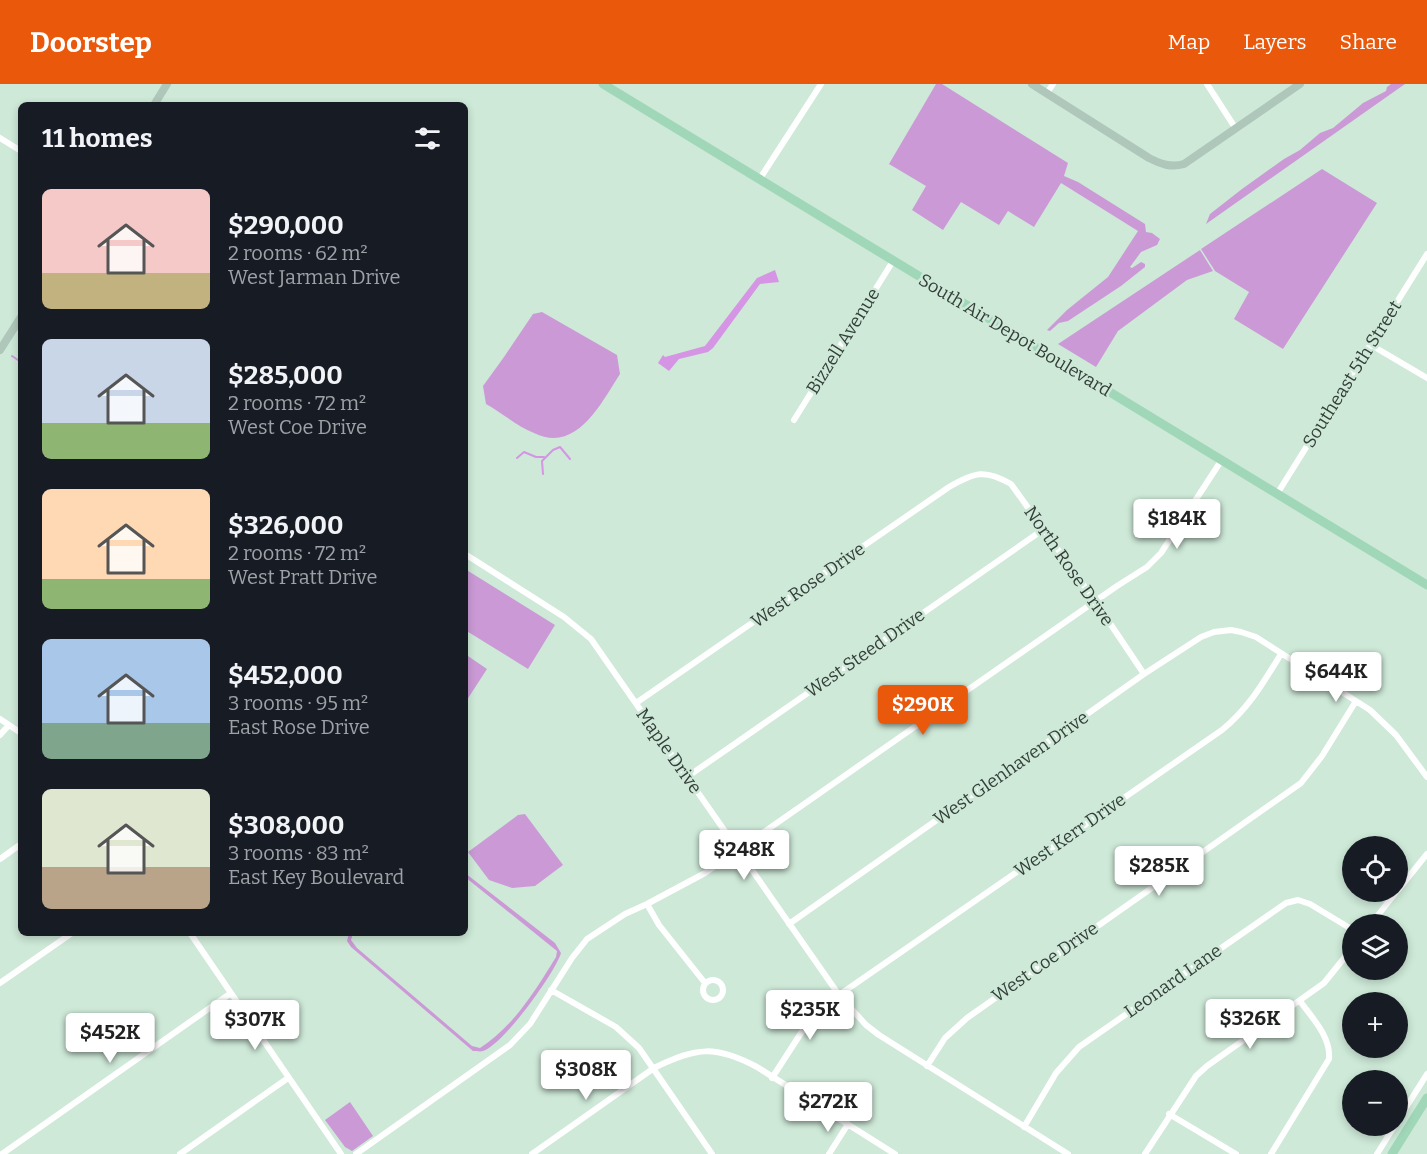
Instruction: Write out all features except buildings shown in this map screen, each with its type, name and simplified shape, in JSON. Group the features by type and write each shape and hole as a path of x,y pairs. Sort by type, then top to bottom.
{"main road":[{"name":"South Air Depot Boulevard","path":"603,84 1427,585"},
{"path":"1392,1154 1427,1098"}],"street":[{"path":"156,102 167,84"},
{"path":"759,180 820,84"},
{"path":"1032,84 1149,158 1175,167 1184,164 1300,84"},
{"path":"1047,93 1053,84"},
{"path":"1207,84 1236,129"},
{"path":"0,138 18,149"},
{"name":"Southeast 5th Street","path":"1277,494 1427,254"},
{"name":"Bizzell Avenue","path":"794,420 892,261"},
{"path":"0,350 18,322"},
{"path":"1371,345 1427,378"},
{"path":"356,1154 510,1045 530,1024 572,958 587,939 625,914 705,873 1147,567 1161,553 1221,461"},
{"name":"North Rose Drive","path":"983,473 996,475 1011,484 1144,674"},
{"name":"West Rose Drive","path":"636,703 949,487 968,476 983,473"},
{"name":"West Steed Drive","path":"687,777 1044,529"},
{"name":"Maple Drive","path":"468,556 564,616 581,630 601,652 839,995 866,1025 1068,1154"},
{"name":"West Glenhaven Drive","path":"789,924 1144,674 1201,637 1214,632 1231,630 1241,632 1256,637 1281,654"},
{"path":"1281,654 1370,710 1396,735 1427,777"},
{"name":"West Kerr Drive","path":"772,1078 803,1030 839,995 1228,725 1251,703 1281,654"},
{"name":"West Coe Drive","path":"927,1066 945,1038 967,1018 1301,783 1317,764 1356,701"},
{"path":"0,719 18,731"},
{"path":"0,735 9,725"},
{"path":"0,859 18,846"},
{"path":"1408,878 1427,854"},
{"name":"Leonard Lane","path":"1024,1127 1056,1073 1079,1047 1286,903 1298,900 1310,904 1342,923"},
{"path":"1379,914 1389,902"},
{"path":"647,904 659,926 705,983"},
{"path":"0,983 68,936"},
{"path":"191,936 341,1154"},
{"path":"1145,1154 1169,1114 1196,1076 1324,983 1342,961"},
{"path":"551,990 615,1027 639,1048 711,1153"},
{"path":"2,1154 231,993"},
{"path":"1270,1154 1329,1059 1330,1047 1324,1035 1300,1001"},
{"path":"532,1154 654,1068 672,1059 703,1050 723,1052 738,1057 895,1154"},
{"path":"1408,1104 1427,1074"},
{"path":"180,1154 288,1078"},
{"path":"1169,1114 1236,1154"},
{"path":"829,1154 848,1124"},
{"path":"1377,1154 1388,1136"}],"shaded area":[{"path":"936,84 942,84 1068,163 1064,176 1078,182 1145,224 1146,232 1160,239 1157,245 1141,252 1130,267 1141,262 1145,264 1145,267 1068,321 1059,323 1050,331 1047,330 1067,310 1108,277 1138,231 1061,183 1034,227 1008,211 999,225 961,202 943,230 912,210 926,186 889,164"},
{"path":"1391,84 1405,84 1206,224 1210,214 1242,189 1300,150 1320,133 1333,128 1363,103 1386,91"},
{"path":"1322,169 1377,203 1283,349 1234,319 1249,292 1215,271 1201,249"},
{"path":"1200,250 1213,271 1187,280 1118,331 1096,367 1058,344"},
{"path":"775,270 779,282 760,284 708,352 679,359 669,371 658,363 663,355 665,357 705,346 757,278"},
{"path":"542,312 617,355 620,374 605,398 586,422 563,437 549,438 534,433 486,404 483,386 533,314"},
{"path":"468,571 555,625 528,669 468,632"},
{"path":"468,656 487,669 468,698"},
{"path":"525,814 563,865 535,886 512,888 489,880 468,852 518,815"},
{"path":"468,875 555,943 561,953 549,976 515,1023 492,1046 483,1051 473,1051 351,947 347,941 348,936 352,936 351,940 357,948 472,1046 480,1048 503,1029 523,1007 556,957 557,951 468,879"},
{"path":"350,1102 373,1136 352,1151 345,1147 325,1120"}],"waterway":[{"path":"12,356 18,360"},
{"path":"543,474 542,461 553,450 560,447 570,459"},
{"path":"517,458 524,452 536,457 544,457"}]}
